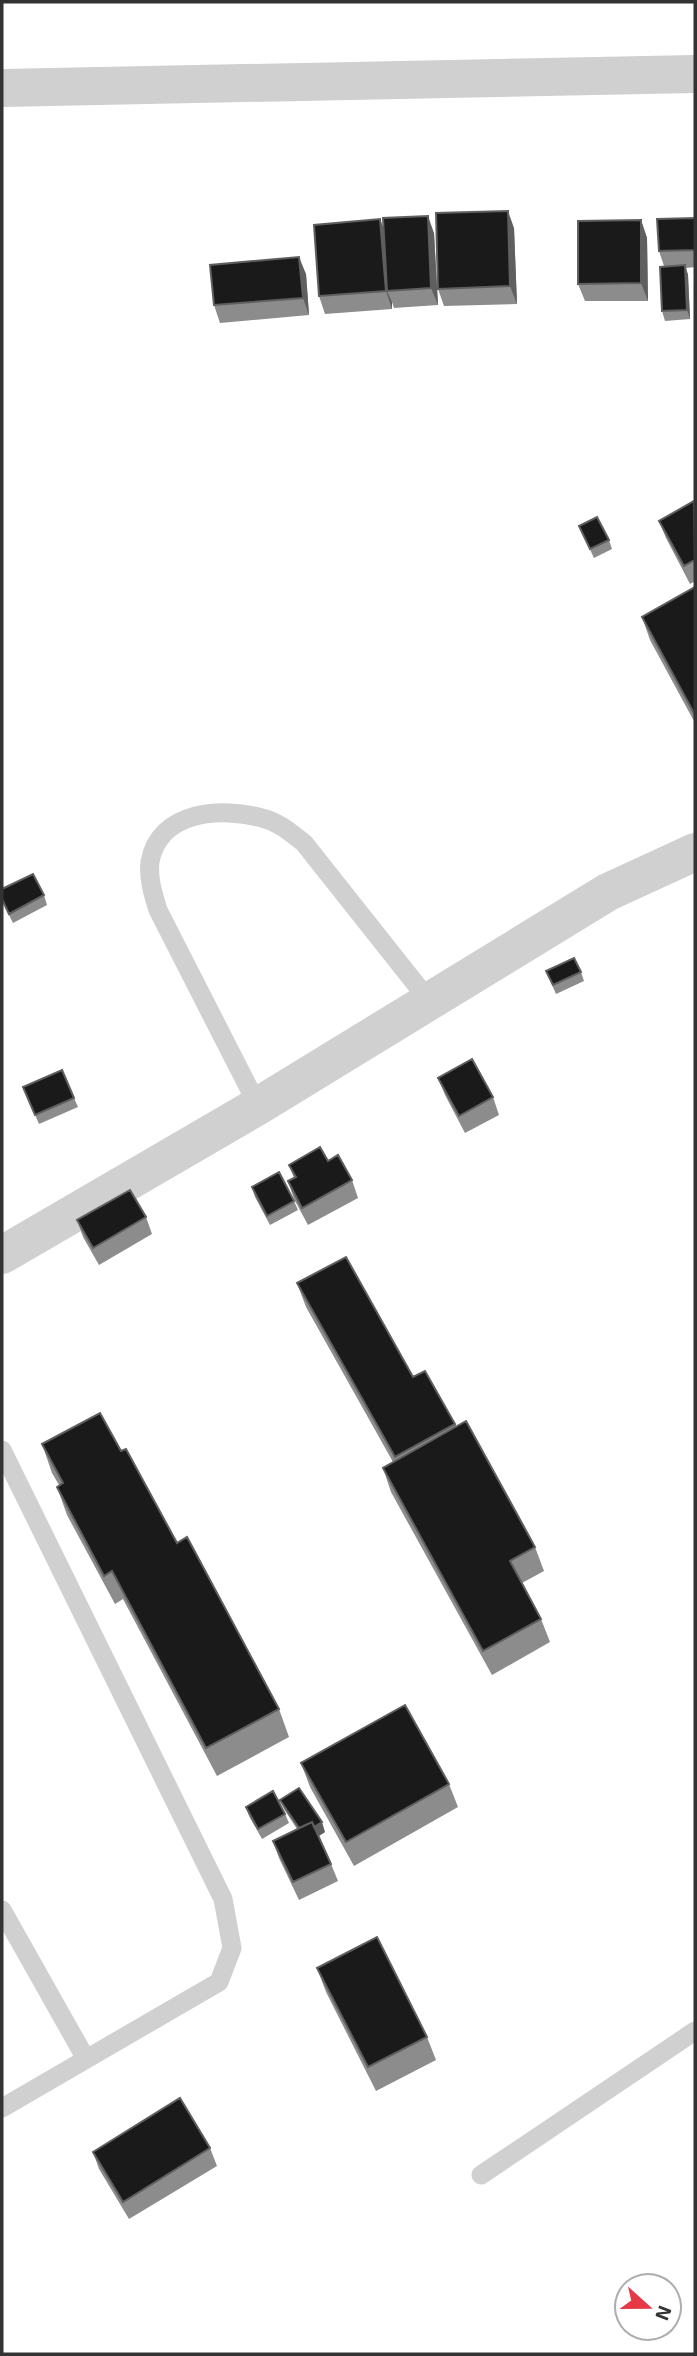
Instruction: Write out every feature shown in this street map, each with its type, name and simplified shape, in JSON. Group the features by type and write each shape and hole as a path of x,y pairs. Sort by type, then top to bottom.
{"street":[{"path":"2,88 695,74"},
{"path":"2,1255 430,1002 608,892 695,852"}],"lane":[{"path":"258,1105 158,910 150,885 150,862 156,845 167,830 182,821 223,812 263,818 286,828 304,843 430,1002"},
{"path":"2,1450 223,1899 232,1948 219,1982 2,2108"},
{"path":"2,1910 86,2059"},
{"path":"481,2175 695,2031"}],"building":[{"path":"508,211 510,286 438,289 436,213"},
{"path":"428,216 431,288 387,291 383,218"},
{"path":"695,218 695,250 659,251 657,219"},
{"path":"380,219 386,291 319,296 314,225"},
{"path":"641,220 641,283 578,284 578,221"},
{"path":"299,257 303,298 214,305 210,265"},
{"path":"685,265 687,310 662,311 660,267"},
{"path":"694,501 695,560 684,566 659,521"},
{"path":"597,517 609,540 590,549 579,526"},
{"path":"695,587 695,715 642,617"},
{"path":"33,874 44,895 9,914 2,899 2,889"},
{"path":"574,958 581,972 553,985 546,971"},
{"path":"472,1059 493,1097 459,1116 438,1078"},
{"path":"62,1070 74,1098 35,1115 23,1087"},
{"path":"320,1147 328,1161 338,1155 352,1180 302,1208 288,1181 296,1177 289,1165"},
{"path":"279,1172 294,1201 267,1216 252,1187"},
{"path":"130,1190 146,1217 93,1248 77,1220"},
{"path":"346,1257 413,1377 425,1371 455,1424 395,1457 297,1283"},
{"path":"100,1413 121,1451 126,1449 177,1543 187,1537 279,1709 206,1748 112,1571 104,1576 57,1487 63,1483 42,1444"},
{"path":"466,1421 535,1547 510,1561 541,1619 483,1651 383,1468"},
{"path":"405,1705 449,1784 346,1842 301,1763"},
{"path":"299,1788 322,1822 314,1827 312,1822 299,1828 280,1800"},
{"path":"273,1791 285,1814 258,1829 246,1807"},
{"path":"312,1822 331,1864 293,1882 273,1841"},
{"path":"377,1937 427,2037 368,2067 317,1968"},
{"path":"180,2098 210,2148 123,2202 93,2152"}]}
